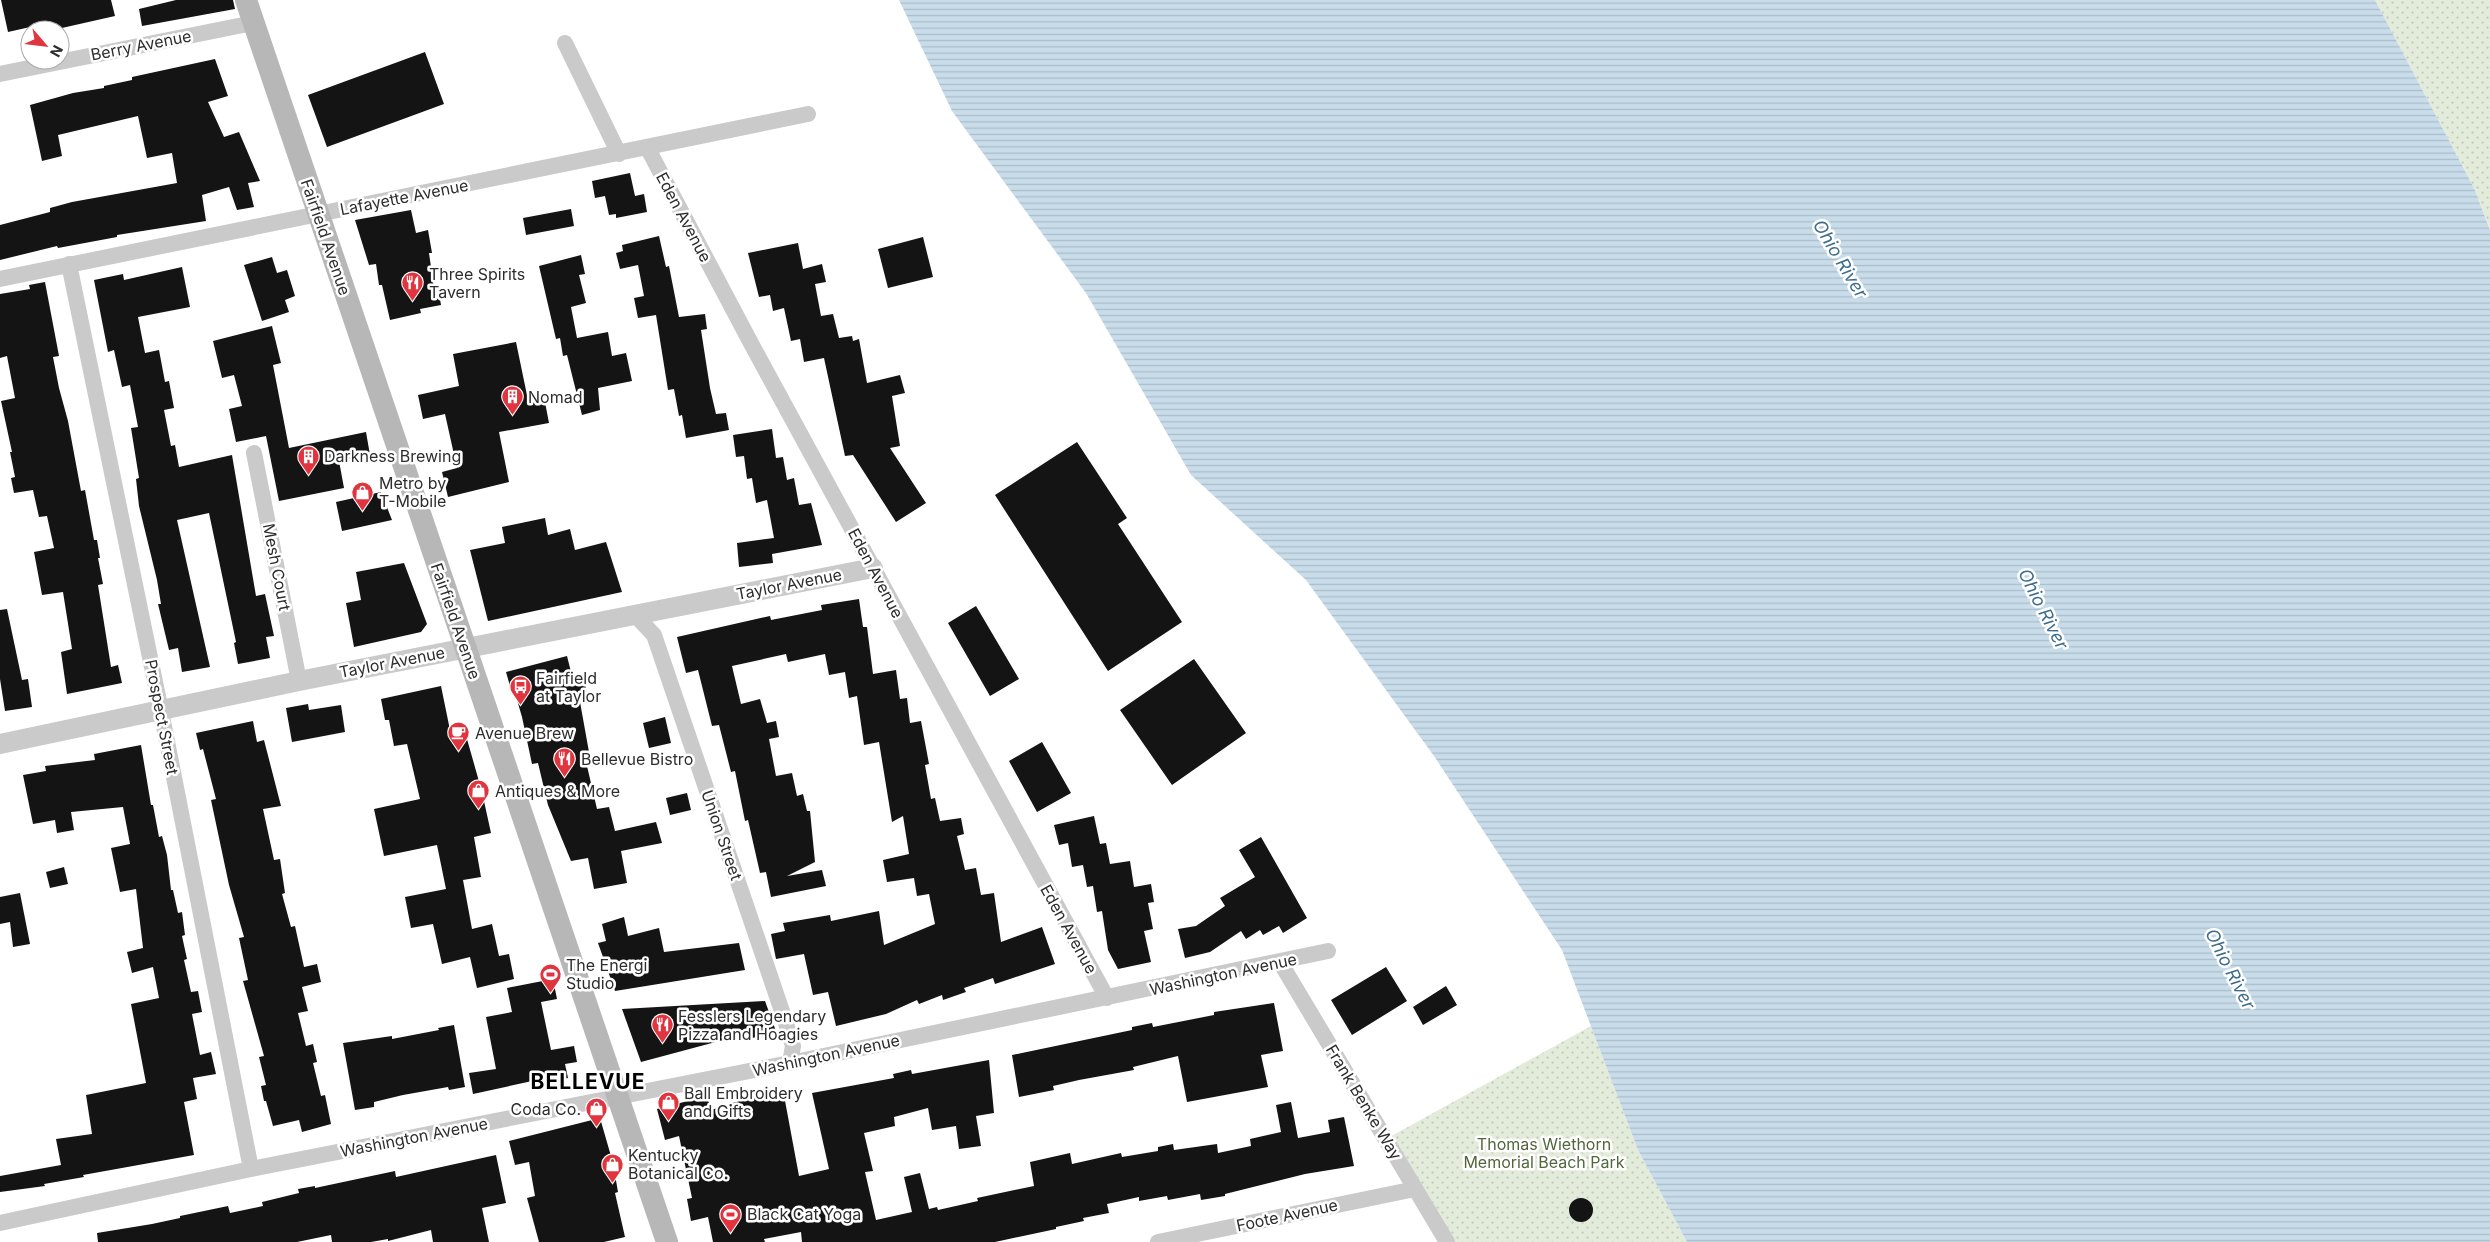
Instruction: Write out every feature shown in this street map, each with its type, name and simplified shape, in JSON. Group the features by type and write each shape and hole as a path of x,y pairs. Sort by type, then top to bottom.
{"main road":[{"name":"Fairfield Avenue","path":"246,0 667,1242"}],"street":[{"name":"Berry Avenue","path":"0,74 253,23"},
{"path":"565,43 619,154"},
{"name":"Lafayette Avenue","path":"0,279 808,114"},
{"name":"Eden Avenue","path":"647,147 1107,998"},
{"name":"Prospect Street","path":"69,264 161,711 252,1170"},
{"name":"Mesh Court","path":"254,453 299,681"},
{"name":"Taylor Avenue","path":"0,744 299,681 873,568"},
{"name":"Union Street","path":"634,614 654,635 785,1020 793,1046 790,1063"},
{"name":"Washington Avenue","path":"0,1223 252,1170 1107,998 1280,962 1328,950"},
{"name":"Frank Benke Way","path":"1280,962 1447,1242"},
{"name":"Foote Avenue","path":"1158,1242 1415,1189"}],"green space":[{"path":"2375,0 2490,0 2490,229 2474,188"},
{"name":"Thomas Wiethorn Memorial Beach Park","path":"1591,1026 1638,1150 1687,1242 1447,1242 1386,1139"}],"water":[{"name":"Ohio River","path":"899,0 2375,0 2474,188 2490,230 2490,1242 1687,1242 1638,1150 1562,950 1434,756 1306,580 1191,475 1086,293 952,111"}],"building":[{"path":"1,0 111,0 115,16 70,26 70,20 20,20 20,29 8,32"},
{"path":"176,0 233,0 235,9 142,26 139,9"},
{"path":"425,52 444,104 327,147 308,95"},
{"path":"215,59 228,96 208,102 224,137 239,132 260,181 248,183 254,207 237,210 229,187 202,195 206,221 117,235 117,237 58,248 57,246 0,260 0,225 50,212 50,208 72,202 177,183 172,153 147,158 138,116 58,135 62,156 42,161 30,105 73,93 104,88 104,86 132,80 132,77"},
{"path":"630,173 635,196 644,194 647,212 616,218 616,214 609,215 605,196 595,198 592,181"},
{"path":"571,209 574,226 526,235 523,218"},
{"path":"411,210 416,233 428,230 432,253 429,253 434,288 438,287 441,305 420,309 421,313 390,320 382,285 379,285 376,264 369,265 355,220"},
{"path":"659,236 666,267 669,266 679,317 705,314 707,329 701,330 710,388 716,414 726,413 729,430 686,438 682,415 679,416 674,389 668,390 656,315 638,318 634,298 644,296 638,265 620,269 616,253 623,251 622,245"},
{"path":"923,237 933,277 888,288 878,249"},
{"path":"798,243 803,269 822,264 826,282 815,284 821,316 833,314 839,338 852,336 853,341 859,339 867,383 900,375 905,393 892,396 900,446 890,448 926,503 896,522 853,455 845,456 824,358 804,362 800,339 791,341 784,308 773,311 770,295 759,297 748,253"},
{"path":"581,255 585,274 579,275 586,303 571,307 577,338 608,332 612,356 626,353 632,381 598,388 600,410 582,415 567,355 563,356 560,338 556,339 539,266"},
{"path":"272,257 277,273 287,270 295,296 285,300 289,312 262,321 244,265"},
{"path":"182,267 190,307 138,317 145,353 159,350 165,382 169,381 174,408 164,410 171,446 175,445 179,467 232,455 256,596 265,594 274,636 266,637 270,658 238,664 234,643 236,642 209,513 177,520 210,667 182,672 178,648 169,650 158,604 161,604 157,580 139,506 136,479 139,478 131,428 138,427 130,385 122,387 114,350 108,352 94,280 123,274 124,280"},
{"path":"45,282 59,356 53,357 59,388 68,421 81,491 85,490 94,540 97,540 103,584 98,585 111,667 118,665 122,683 67,694 61,652 72,649 63,592 42,595 34,552 54,548 47,516 39,517 33,490 14,493 11,478 15,477 10,452 12,452 1,401 15,398 7,356 0,358 0,294 30,289 29,285"},
{"path":"272,326 281,363 273,365 289,448 366,432 370,455 339,461 344,488 279,501 266,436 236,442 229,409 242,406 234,375 222,378 213,341"},
{"path":"516,342 528,400 544,397 549,423 499,432 509,482 448,497 442,472 457,468 445,414 423,419 418,395 459,386 453,354"},
{"path":"772,429 776,458 783,457 787,480 794,478 799,505 811,503 822,545 772,554 773,563 739,567 737,543 774,538 767,500 756,503 752,478 747,479 744,456 736,457 733,435"},
{"path":"1077,442 1127,518 1118,524 1182,622 1108,671 995,495"},
{"name":"Metro by T-Mobile","path":"381,492 392,520 342,531 336,502"},
{"path":"545,518 548,535 570,529 575,550 606,542 622,592 488,621 470,550 505,543 502,527"},
{"path":"404,563 427,624 421,632 354,647 346,603 361,600 356,572"},
{"path":"859,599 863,627 867,627 873,674 896,670 900,699 907,698 910,723 921,721 929,764 925,765 931,799 935,798 940,821 961,818 964,834 957,836 965,870 976,868 981,895 994,893 1001,942 1042,927 1055,964 995,984 993,978 964,988 966,992 943,1000 942,995 919,1004 917,1000 886,1014 836,1026 828,992 813,995 804,954 776,959 771,934 785,931 783,923 830,915 831,921 879,911 884,945 935,924 929,894 917,896 914,878 887,882 883,860 909,854 903,816 892,822 879,742 864,745 857,696 849,698 845,672 829,675 825,654 788,662 786,654 732,666 741,704 760,699 767,723 776,721 779,737 769,739 776,776 792,773 797,796 803,794 807,811 810,811 815,862 787,876 822,870 826,886 771,897 766,872 760,873 748,820 745,821 735,771 731,772 719,725 712,726 698,670 686,673 677,637 770,616 771,620 822,610 821,605"},
{"path":"976,606 1019,679 990,696 948,623"},
{"path":"7,609 22,680 28,679 32,707 5,711 0,679 0,610"},
{"path":"567,656 574,684 584,681 589,700 580,702 589,752 584,753 597,809 609,807 615,831 656,822 662,843 621,851 627,883 594,889 588,858 571,861 548,805 538,763 532,764 522,717 506,672"},
{"path":"1194,659 1246,733 1172,785 1120,710"},
{"path":"441,686 451,735 465,732 482,792 491,833 474,837 481,877 463,880 472,929 492,924 499,956 509,954 514,979 477,988 470,957 442,964 433,924 411,928 405,897 446,889 437,845 384,856 374,809 420,799 407,744 394,746 389,720 385,720 381,699"},
{"path":"308,704 309,710 341,705 345,732 292,742 286,708"},
{"path":"665,717 671,743 649,748 643,723"},
{"path":"253,721 257,742 264,740 281,806 263,809 274,860 280,859 285,893 282,894 291,927 295,926 304,967 317,964 321,982 302,987 308,1011 298,1013 306,1046 313,1044 317,1062 313,1063 321,1096 325,1095 331,1124 302,1132 299,1120 273,1126 266,1101 264,1101 261,1086 266,1085 259,1057 264,1056 243,981 248,980 239,938 244,937 229,885 211,800 216,799 203,749 200,750 196,733"},
{"path":"1042,742 1071,793 1037,812 1009,761"},
{"path":"141,745 151,805 153,805 159,837 162,836 167,855 171,890 173,890 178,913 182,912 185,935 182,936 187,959 184,960 191,992 198,991 202,1012 192,1014 200,1055 211,1052 216,1074 193,1078 197,1099 184,1102 194,1155 83,1175 84,1177 44,1184 45,1186 0,1192 0,1176 61,1165 56,1139 92,1134 86,1095 146,1083 131,1004 159,998 153,967 132,973 127,952 143,948 136,889 120,892 111,848 130,844 123,807 71,812 74,830 57,833 55,820 33,824 23,775 46,771 45,766 95,760 94,754"},
{"path":"687,793 691,810 670,815 666,798"},
{"path":"1094,816 1100,844 1106,843 1110,864 1130,861 1134,887 1151,884 1154,902 1148,903 1153,929 1144,931 1151,962 1118,969 1108,950 1102,911 1097,912 1093,886 1087,887 1083,865 1072,867 1068,843 1059,845 1054,825"},
{"path":"1261,837 1307,918 1283,933 1279,926 1263,935 1260,930 1246,939 1241,931 1210,952 1185,958 1178,929 1196,926 1225,906 1220,898 1255,877 1239,850"},
{"path":"64,867 68,884 50,888 46,872"},
{"path":"20,893 30,944 13,947 10,922 0,924 0,897"},
{"path":"624,917 628,936 659,928 664,952 739,943 745,970 615,991 598,943 606,941 602,924"},
{"path":"1386,967 1407,1001 1352,1035 1331,1000"},
{"path":"553,979 557,999 541,1002 551,1050 574,1046 577,1062 565,1064 568,1078 547,1082 546,1078 473,1094 469,1073 496,1069 486,1017 512,1012 507,988"},
{"path":"1446,986 1457,1005 1423,1025 1413,1007"},
{"path":"765,1001 777,1034 739,1040 738,1036 641,1062 622,1009"},
{"path":"1274,1003 1283,1051 1261,1055 1268,1087 1187,1102 1178,1056 1133,1067 1134,1070 1053,1086 1054,1090 1019,1097 1012,1055 1132,1030 1132,1027 1152,1023 1153,1027 1214,1015 1214,1012"},
{"path":"454,1025 465,1087 449,1090 448,1087 403,1095 374,1102 374,1107 355,1110 343,1043 392,1036 392,1039 439,1030 438,1028"},
{"path":"989,1060 994,1113 976,1116 981,1146 959,1149 956,1126 932,1130 928,1108 894,1117 895,1126 864,1133 873,1171 865,1172 876,1220 912,1212 904,1177 920,1173 929,1209 937,1207 938,1210 978,1201 977,1198 1034,1186 1030,1162 1070,1153 1072,1164 1121,1153 1122,1157 1158,1151 1158,1147 1173,1144 1174,1150 1217,1144 1218,1153 1251,1146 1250,1139 1281,1132 1276,1105 1291,1102 1298,1138 1330,1132 1328,1120 1344,1117 1354,1166 1305,1174 1225,1194 1225,1196 1201,1200 1200,1194 1168,1200 1167,1196 1139,1201 1139,1197 1107,1204 1109,1213 1083,1218 1084,1221 995,1242 802,1242 801,1232 764,1239 765,1242 713,1242 708,1217 691,1221 687,1199 692,1198 679,1136 665,1140 657,1109 707,1096 711,1110 758,1095 783,1090 799,1176 829,1169 812,1093 894,1078 893,1074 911,1070 912,1074"},
{"path":"600,1118 613,1163 618,1192 615,1193 625,1237 604,1242 539,1242 527,1198 535,1196 529,1162 515,1165 509,1141"},
{"path":"496,1155 506,1203 482,1208 489,1242 433,1242 431,1230 388,1241 388,1239 371,1242 332,1242 331,1235 297,1242 98,1242 97,1233 152,1224 228,1206 230,1213 263,1206 262,1202 299,1193 298,1189 315,1186 315,1188 395,1171 396,1177"},
{"path":"1581,1198 1590,1201 1593,1210 1590,1219 1581,1222 1572,1219 1569,1210 1572,1201"}],"place":[{"name":"Three Spirits Tavern","path":"413,302"},
{"name":"Nomad","path":"512,416"},
{"name":"Darkness Brewing","path":"308,475"},
{"name":"Metro by T-Mobile","path":"363,511"},
{"name":"Fairfield at Taylor","path":"520,706"},
{"name":"Avenue Brew","path":"459,752"},
{"name":"Bellevue Bistro","path":"565,778"},
{"name":"Antiques & More","path":"479,810"},
{"name":"The Energi Studio","path":"550,993"},
{"name":"Fesslers Legendary Pizza and Hoagies","path":"662,1044"},
{"name":"Ball Embroidery and Gifts","path":"668,1121"},
{"name":"Coda Co.","path":"597,1128"},
{"name":"Kentucky Botanical Co.","path":"612,1183"},
{"name":"Black Cat Yoga","path":"731,1233"}],"district":[{"name":"BELLEVUE","path":"588,1082"}]}
